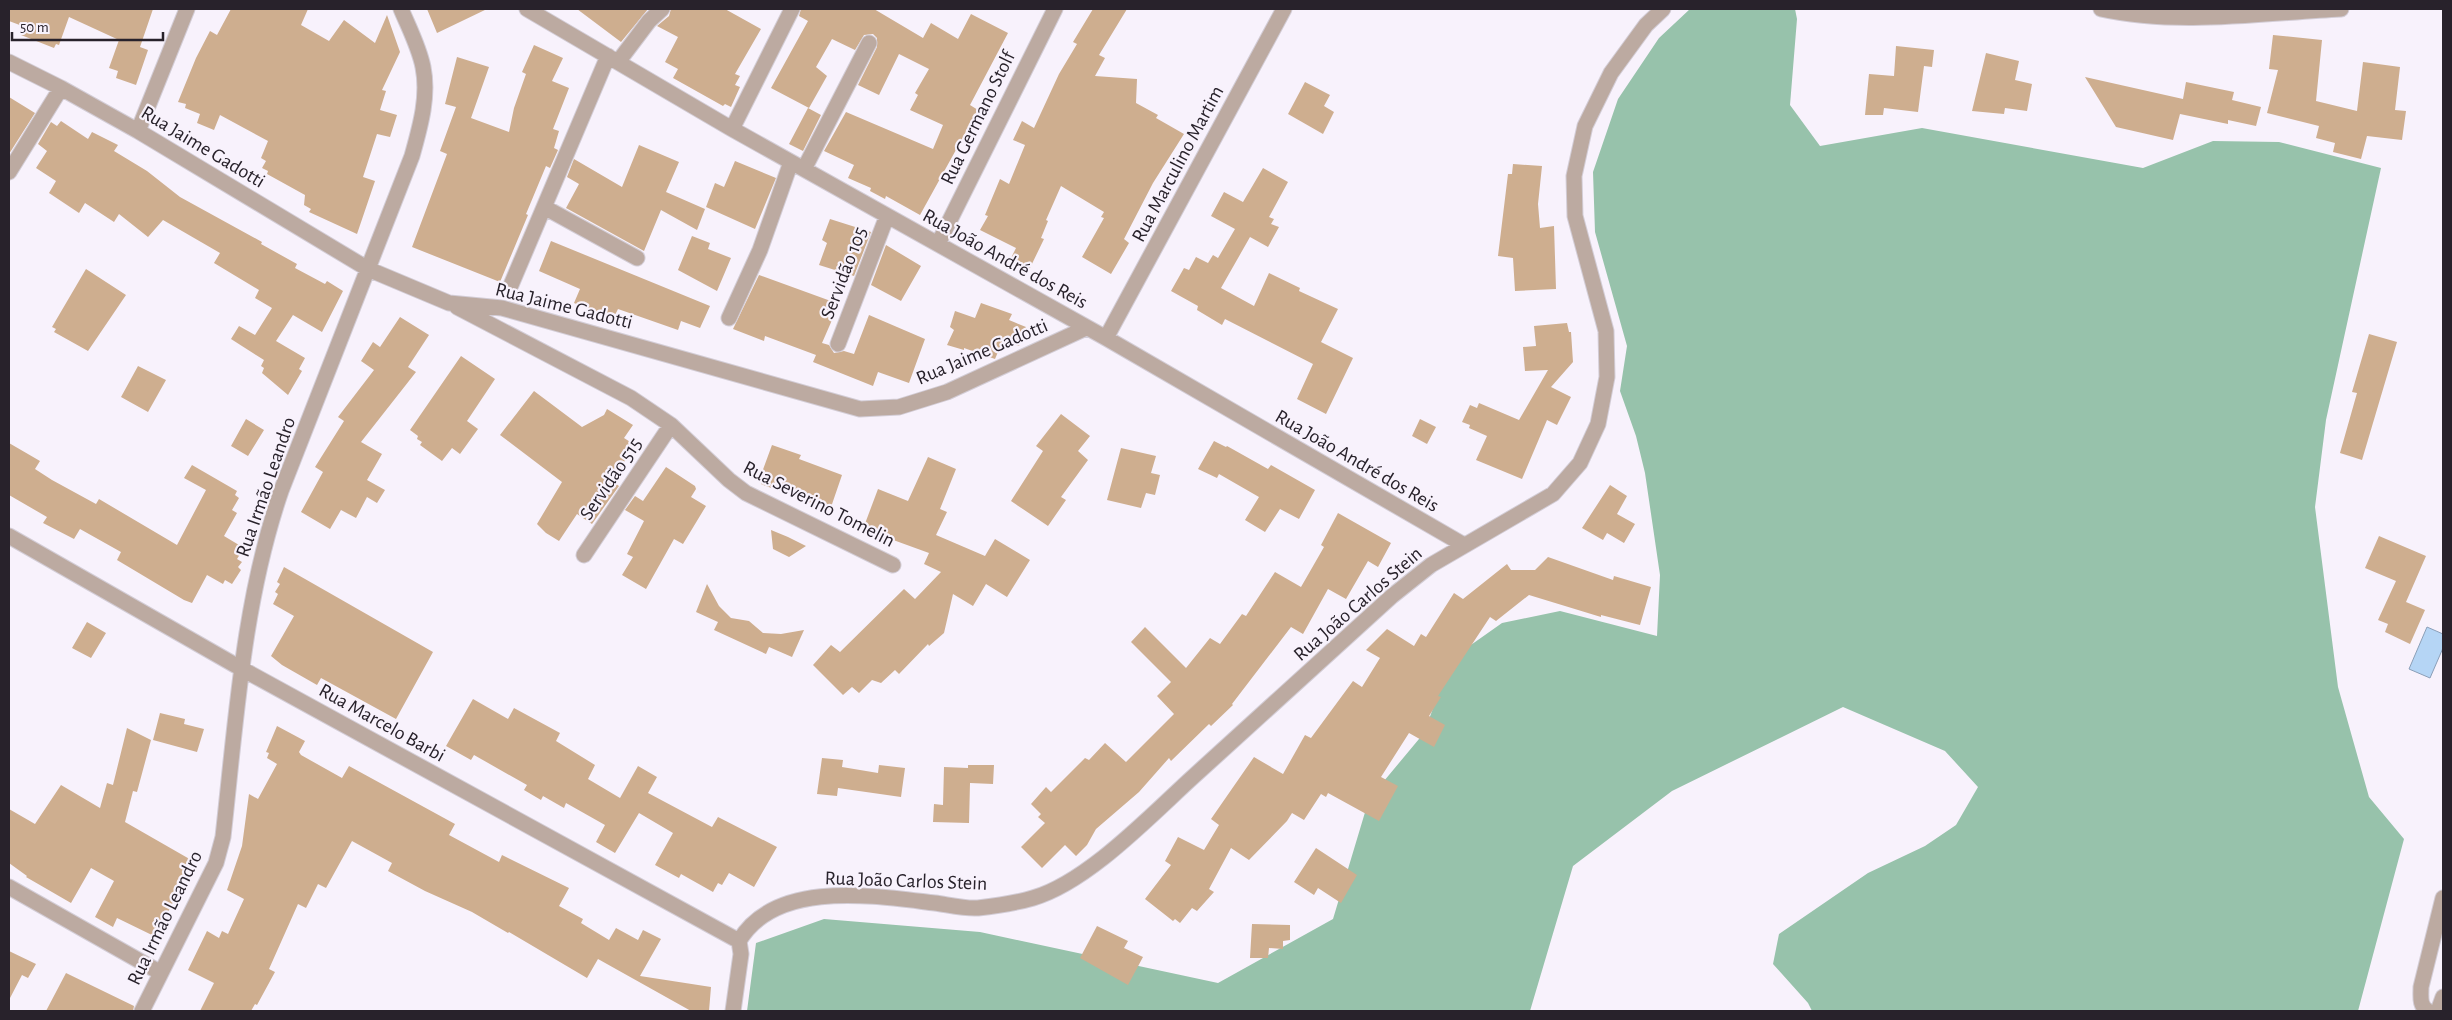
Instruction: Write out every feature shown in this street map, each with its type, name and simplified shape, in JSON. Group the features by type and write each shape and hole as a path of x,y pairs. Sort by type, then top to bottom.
{"street":[{"path":"138,131 187,9"},
{"name":"Rua Irmão Leandro","path":"142,1011 216,863 223,837 242,669 267,533 281,491 412,156 422,122 425,92 423,68 401,9"},
{"name":"Rua João André dos Reis","path":"527,9 797,166 1106,338 1464,546"},
{"path":"510,285 613,59 662,9"},
{"path":"732,129 792,9"},
{"name":"Rua Germano Stolf","path":"938,244 1055,9"},
{"name":"Rua Marculino Martim","path":"1106,338 1284,9"},
{"name":"Rua João Carlos Stein","path":"739,941 747,927 757,918 785,905 816,896 870,895 977,908 1033,898 1081,876 1140,825 1392,596 1431,565 1553,494 1580,463 1598,424 1607,377 1606,331 1575,216 1574,176 1585,126 1611,73 1646,25 1663,9"},
{"path":"2101,9 2133,16 2177,17 2340,9"},
{"path":"729,318 797,166 868,43"},
{"name":"Rua Jaime Gadotti","path":"9,62 138,131 368,269 449,303 502,308 860,409 899,407 947,392 1086,328"},
{"path":"9,172 60,88"},
{"path":"544,207 637,258"},
{"name":"Servidão 105","path":"838,344 887,216"},
{"name":"Rua Severino Tomelin","path":"449,303 630,398 671,425 729,480 746,493 893,565"},
{"name":"Servidão 515","path":"584,555 671,425"},
{"name":"Rua Marcelo Barbi","path":"9,536 242,669 739,941"},
{"path":"9,886 160,973"},
{"path":"2428,1011 2420,1001 2421,987 2443,898"},
{"path":"733,1011 740,954 739,941"},
{"path":"2438,1011 2443,997"}],"green space":[{"path":"1690,9 1795,9 1797,19 1790,105 1820,146 1922,128 2143,168 2213,141 2279,142 2381,168 2326,420 2315,507 2338,687 2369,797 2404,839 2358,1011 1812,1011 1808,1003 1773,964 1779,934 1868,873 1925,846 1956,825 1978,787 1945,751 1843,707 1672,791 1573,866 1530,1011 747,1011 756,943 824,919 980,932 1218,983 1333,919 1369,799 1424,733 1451,659 1502,623 1560,611 1657,636 1660,575 1645,473 1636,436 1620,391 1627,346 1595,232 1593,172 1618,99 1659,38"}],"water":[{"path":"2427,627 2443,634 2443,648 2430,678 2409,669"}],"building":[{"path":"9,9 153,9 140,47 148,50 136,85 116,78 118,71 109,68 119,40 69,17 59,45 56,44 54,48 21,35 25,27 9,21"},
{"path":"231,9 308,9 301,25 329,41 344,20 375,43 387,15 400,52 382,90 386,91 380,110 397,115 390,137 377,134 363,177 375,181 357,234 309,212 311,209 304,205 305,195 267,174 268,171 262,168 266,161 261,158 268,141 220,115 214,130 197,123 200,114 185,108 186,104 178,102 196,58 210,31 217,35"},
{"path":"427,9 487,9 437,33"},
{"path":"577,9 648,9 621,42"},
{"path":"671,9 725,9 761,29 735,74 740,76 735,85 740,87 731,107 725,104 723,106 673,78 678,69 665,62 678,37 657,26 669,16"},
{"path":"801,9 874,9 923,38 931,23 958,39 971,14 1008,33 970,105 978,110 920,215 886,196 885,199 870,191 871,188 848,178 854,165 824,151 846,112 933,149 943,125 910,110 918,95 915,93 929,69 899,54 879,95 858,85 877,47 877,38 873,34 864,35 855,50 832,39 816,67 827,76 809,108 771,88 808,21 799,16"},
{"path":"1093,9 1127,9 1099,55 1105,58 1095,76 1137,79 1136,103 1158,115 1156,118 1184,134 1153,183 1124,239 1129,243 1111,274 1082,257 1104,218 1101,217 1104,212 1061,186 1046,220 1048,221 1041,238 1044,239 1029,270 1010,260 1016,248 980,230 988,216 985,215 1000,179 1009,184 1025,145 1013,140 1022,121 1034,128 1059,74 1077,44 1073,42"},
{"path":"2273,35 2322,40 2316,101 2357,111 2363,62 2400,67 2395,110 2406,111 2402,140 2367,136 2361,159 2333,152 2335,143 2316,138 2319,126 2267,113 2278,70 2269,69"},
{"path":"534,45 563,58 552,81 569,88 553,129 559,131 554,148 558,150 550,168 546,166 500,282 412,247 447,154 440,151 456,107 445,104 457,57 489,67 471,118 509,132 514,108 526,74 522,72"},
{"path":"1896,46 1934,50 1932,67 1924,66 1918,112 1884,108 1883,115 1865,115 1869,74 1894,76"},
{"path":"1986,53 2019,61 2015,80 2032,84 2027,111 2005,108 2004,114 1972,111"},
{"path":"2085,77 2183,99 2186,82 2234,92 2232,100 2261,107 2256,126 2228,120 2228,124 2180,114 2173,140 2116,127"},
{"path":"1305,82 1330,95 1324,106 1334,112 1323,134 1288,114"},
{"path":"9,97 35,113 9,154"},
{"path":"808,108 821,115 803,151 789,144"},
{"path":"61,121 88,139 92,132 118,145 114,151 147,171 180,197 262,242 261,244 297,264 295,268 325,284 327,281 343,291 322,332 293,315 276,341 305,358 299,369 302,371 288,395 262,373 264,368 261,366 264,360 231,339 239,326 255,335 272,308 255,298 259,290 214,263 220,253 163,220 148,237 119,214 114,222 85,203 79,213 49,193 56,181 36,168 47,151 38,144 51,122 57,126"},
{"path":"639,145 679,162 666,192 705,209 697,230 661,210 644,251 566,208 579,184 567,177 574,159 622,187"},
{"path":"735,161 776,178 755,229 706,207 715,183 724,187"},
{"path":"1513,164 1542,166 1538,204 1540,228 1554,226 1556,289 1515,291 1513,258 1498,256 1508,174 1512,174"},
{"path":"1263,168 1288,182 1269,217 1274,219 1271,224 1279,227 1268,247 1250,237 1221,288 1254,306 1269,273 1300,288 1299,291 1338,309 1321,342 1353,358 1326,414 1297,399 1313,364 1225,319 1222,325 1197,310 1198,306 1171,291 1184,268 1189,270 1196,257 1208,263 1213,255 1218,258 1235,229 1211,216 1224,192 1243,202"},
{"path":"830,219 871,232 854,276 819,265 827,243 822,240"},
{"path":"692,236 710,243 708,249 731,258 717,291 678,270"},
{"path":"551,241 710,306 700,328 681,321 678,330 618,309 613,319 574,303 580,289 539,271"},
{"path":"886,245 921,266 901,301 871,285"},
{"path":"86,269 126,295 88,351 54,332 56,329 52,327"},
{"path":"759,275 839,304 822,343 829,345 834,353 844,351 854,354 869,315 925,339 909,383 878,372 873,386 813,362 816,355 765,336 764,341 733,329"},
{"path":"981,303 1012,314 1009,320 1026,327 1019,346 1003,340 995,359 964,348 964,350 947,345 954,330 950,327 955,311 975,318"},
{"path":"400,317 429,335 408,367 416,372 361,442 382,454 367,480 385,490 377,503 367,497 356,518 341,510 330,529 301,512 323,472 315,467 344,421 338,417 374,370 361,361 373,342 380,347"},
{"path":"1567,323 1569,332 1571,332 1573,362 1551,387 1571,397 1557,425 1547,420 1522,479 1476,460 1487,436 1469,428 1470,425 1462,422 1470,405 1477,408 1479,403 1519,420 1548,370 1525,371 1523,347 1536,346 1534,326"},
{"path":"2369,334 2397,342 2362,460 2340,453 2357,393 2352,392"},
{"path":"461,356 495,379 467,421 478,429 460,454 452,448 442,461 420,445 422,442 417,439 418,436 410,430"},
{"path":"138,366 166,380 148,412 121,397"},
{"path":"534,391 582,427 604,415 607,409 633,425 624,438 635,445 612,481 619,486 592,524 577,514 559,541 546,533 537,524 562,482 500,435"},
{"path":"1061,414 1090,436 1078,451 1088,460 1061,497 1066,500 1048,526 1011,501 1043,451 1036,446"},
{"path":"246,419 264,430 248,456 231,446"},
{"path":"1420,419 1436,427 1427,444 1412,436"},
{"path":"1214,441 1227,446 1268,469 1271,465 1315,490 1299,519 1280,509 1265,532 1245,520 1259,497 1219,474 1217,478 1198,469"},
{"path":"9,443 40,461 35,469 52,480 96,504 99,499 177,545 206,490 184,478 192,465 237,491 235,495 239,498 232,510 237,513 224,536 244,548 237,559 242,562 238,567 241,570 232,584 225,580 223,584 207,575 192,603 117,560 121,552 80,529 74,539 43,523 47,517 9,495"},
{"path":"772,445 801,455 799,459 842,475 830,510 761,484 764,476 761,475"},
{"path":"1121,448 1156,456 1151,473 1160,475 1155,495 1146,493 1141,508 1107,500"},
{"path":"928,457 956,469 940,509 947,512 936,535 985,556 995,539 1030,560 1007,597 986,584 973,606 953,594 944,633 929,646 928,644 899,674 895,670 881,683 872,680 859,693 852,687 843,695 813,665 831,645 840,652 904,589 915,599 941,572 924,564 929,553 863,529 878,489 908,501"},
{"path":"666,467 695,486 696,489 691,497 706,506 683,544 674,539 646,589 622,575 633,557 627,554 644,521 625,510 635,496 643,501"},
{"path":"1610,485 1627,496 1617,514 1635,524 1624,543 1607,533 1603,540 1582,528"},
{"path":"1338,513 1391,543 1378,567 1368,561 1346,599 1328,589 1303,634 1291,627 1233,705 1211,726 1209,724 1171,761 1169,758 1139,792 1096,829 1087,845 1076,856 1065,845 1042,868 1021,847 1045,823 1038,817 1041,814 1031,804 1046,787 1051,792 1085,758 1089,760 1105,743 1126,762 1174,714 1157,696 1171,682 1131,642 1145,627 1186,668 1210,638 1220,644 1242,614 1246,616 1275,572 1301,587 1324,547 1321,545"},
{"path":"771,530 806,546 789,557 773,549"},
{"path":"2379,536 2426,556 2406,602 2425,610 2410,644 2385,632 2388,624 2378,620 2396,581 2365,568"},
{"path":"1548,557 1613,580 1614,576 1651,587 1640,625 1601,615 1601,617 1529,595 1496,621 1490,617 1438,696 1441,697 1429,716 1445,725 1434,747 1409,733 1381,777 1398,786 1379,821 1328,793 1326,797 1321,794 1304,820 1292,813 1287,821 1249,860 1231,848 1209,889 1214,892 1197,911 1192,908 1180,923 1175,919 1173,921 1145,899 1171,865 1165,861 1178,837 1204,850 1219,825 1211,819 1254,757 1283,774 1305,735 1311,738 1353,681 1362,687 1380,658 1366,650 1387,629 1414,646 1421,634 1426,637 1454,593 1463,599 1507,564 1511,570 1535,570"},
{"path":"284,567 433,652 396,719 321,678 317,685 282,665 271,656 294,616 273,604 278,594 275,592 280,584 277,582"},
{"path":"707,584 719,606 731,618 749,621 763,633 781,634 804,630 792,657 769,647 766,654 714,630 718,622 696,612"},
{"path":"87,622 106,633 91,658 72,648"},
{"path":"473,699 508,719 514,708 560,733 556,741 595,765 588,779 620,798 638,766 657,777 648,793 712,827 718,817 777,847 754,887 729,873 722,885 718,883 713,892 681,874 679,878 655,865 673,833 639,813 615,853 596,842 605,825 566,803 564,808 543,796 541,800 524,790 527,785 474,755 471,760 446,746"},
{"path":"160,713 185,719 184,724 204,729 197,752 153,740"},
{"path":"277,726 305,741 299,752 301,755 342,778 349,766 455,824 449,835 499,862 502,855 569,888 559,906 583,919 581,923 609,940 616,928 638,940 643,930 661,939 640,976 711,987 709,1011 691,1011 598,959 587,978 472,912 425,891 388,871 392,863 352,841 326,888 318,884 306,908 298,904 269,969 275,972 257,1005 255,1004 251,1011 200,1011 214,983 188,970 207,931 219,938 222,931 228,934 244,899 227,890 242,846 249,794 258,799 277,764 267,758 269,753 266,752"},
{"path":"127,728 151,740 137,792 133,791 125,822 193,861 156,937 117,918 113,927 95,917 114,881 91,868 71,903 26,877 9,863 9,809 35,824 61,785 100,808 107,783 113,785"},
{"path":"822,758 843,760 842,767 878,773 879,765 905,768 901,797 838,788 837,796 817,794"},
{"path":"968,765 994,765 993,784 970,783 969,823 933,822 934,804 943,805 944,767 968,768"},
{"path":"1316,848 1357,875 1341,903 1318,888 1314,895 1294,882"},
{"path":"1252,924 1290,925 1290,940 1283,941 1283,949 1269,948 1268,958 1250,958"},
{"path":"1097,926 1128,941 1124,948 1143,957 1128,985 1080,958"},
{"path":"9,951 36,964 28,978 22,975 9,1000"},
{"path":"66,973 134,1006 133,1011 46,1011"}]}
